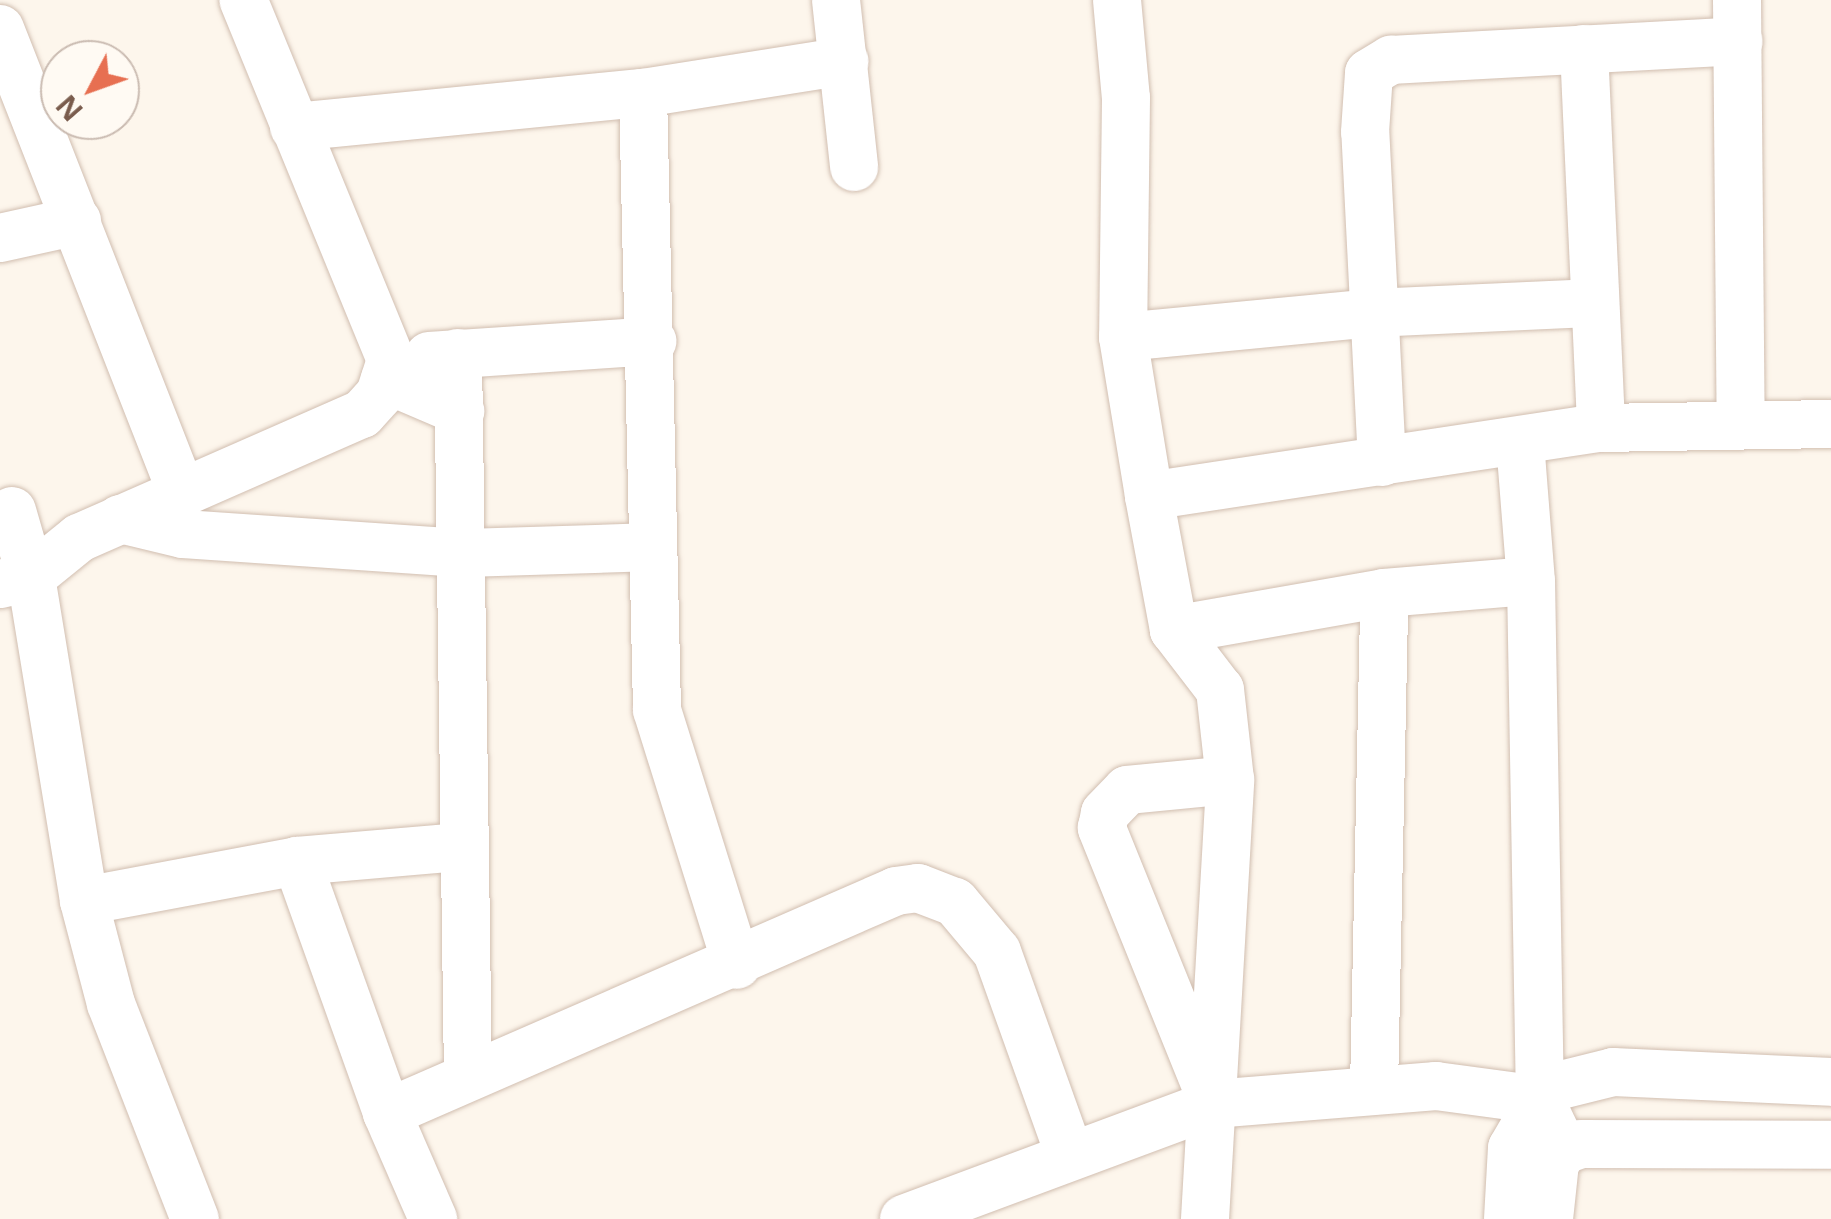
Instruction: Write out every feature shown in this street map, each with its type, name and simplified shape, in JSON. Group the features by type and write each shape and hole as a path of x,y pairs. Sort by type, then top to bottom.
{"street":[{"path":"243,0 388,369 460,411"},
{"path":"836,0 854,167"},
{"path":"1117,0 1126,98 1123,336 1174,630 1220,690 1230,780 1204,1219"},
{"path":"1382,462 1372,313 1369,73 1391,60 1584,49 1738,21 1741,425"},
{"path":"0,29 182,494"},
{"path":"1584,49 1601,428"},
{"path":"294,127 642,93 844,61"},
{"path":"642,93 652,341 657,710 737,965"},
{"path":"0,238 77,221"},
{"path":"1123,336 1372,313 1596,303"},
{"path":"16,581 99,529 362,414 388,369 458,353 652,341"},
{"path":"458,353 465,554 460,847 468,1075"},
{"path":"1149,496 1601,428 1831,424"},
{"path":"1520,442 1532,581 1540,1100 1564,1150"},
{"path":"195,1219 111,1004 84,900 16,581 6,512 99,529 465,554 654,547"},
{"path":"1174,630 1384,593 1532,581"},
{"path":"1374,1089 1384,593"},
{"path":"1213,1104 1102,828 1105,813 1127,790 1230,780"},
{"path":"84,900 296,860 460,847"},
{"path":"296,860 387,1113 434,1219"},
{"path":"387,1113 468,1075 737,965 896,891 918,888 945,896 976,920 997,952 1069,1153"},
{"path":"1508,1219 1512,1148 1540,1100 1557,1086 1613,1072 1831,1082"},
{"path":"904,1219 1069,1153 1213,1104 1436,1086 1540,1100"},
{"path":"1564,1150 1624,1141 1831,1145"},
{"path":"1549,1219 1548,1184 1564,1150"}]}
